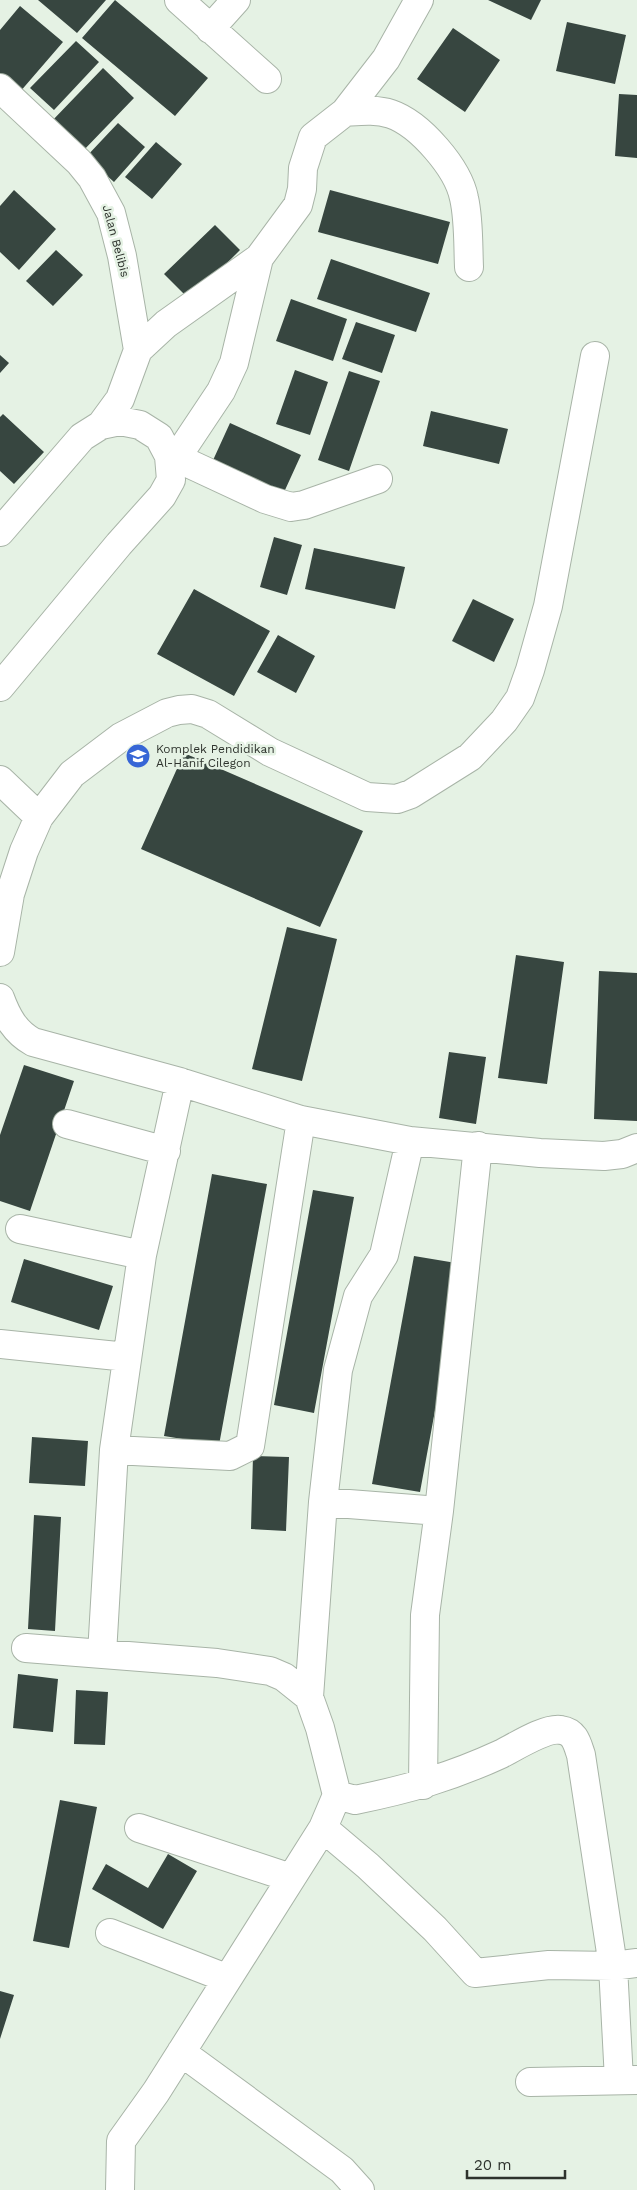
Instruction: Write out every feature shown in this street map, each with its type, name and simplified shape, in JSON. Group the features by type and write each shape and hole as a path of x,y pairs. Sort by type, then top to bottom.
{"street":[{"path":"179,0 267,79"},
{"path":"210,29 236,0"},
{"path":"138,350 166,324 259,258 298,205 302,189 303,168 314,138 345,112 386,59 419,0"},
{"name":"Jalan Belibis","path":"0,88 79,162 103,196 111,213 122,256 138,350 120,399 101,425"},
{"path":"345,112 378,111 390,113 402,118 430,141 457,178 462,190 470,267"},
{"path":"0,687 119,544 162,496 171,480 174,462 221,391 234,363 259,258"},
{"path":"0,952 10,894 24,851 39,817 72,774 121,737 167,713 192,709 208,714 270,752 367,797 397,799 411,794 470,757 504,721 520,698 530,670 548,606 595,356"},
{"path":"0,532 82,437 101,425 120,421 140,425 159,437 174,462 291,508 304,506 378,478"},
{"path":"0,780 39,817"},
{"path":"0,998 6,1015 14,1027 22,1036 33,1042 180,1082 302,1120 410,1140 540,1153 604,1156 622,1154 637,1148"},
{"path":"102,1654 114,1450 142,1254 180,1082"},
{"path":"114,1450 230,1456 250,1446 302,1120"},
{"path":"67,1124 166,1151"},
{"path":"120,2190 121,2141 181,2052 226,1978 323,1828 338,1795 320,1728 309,1697 323,1502 338,1370 358,1296 384,1255 410,1140"},
{"path":"424,1785 425,1615 439,1511 478,1146"},
{"path":"20,1229 142,1254"},
{"path":"0,1344 127,1358"},
{"path":"323,1502 439,1511"},
{"path":"26,1648 217,1663 270,1671 297,1686 309,1697"},
{"path":"338,1795 355,1800 424,1785 468,1769 550,1730 562,1730 574,1736 581,1755 625,1965 628,2080 530,2082"},
{"path":"139,1828 291,1878"},
{"path":"323,1828 368,1866 429,1923 475,1973 549,1965 625,1965"},
{"path":"110,1932 226,1978"},
{"path":"181,2052 342,2170 360,2190"}],"building":[{"path":"38,0 106,0 77,33"},
{"path":"115,0 208,78 175,116 82,38"},
{"path":"488,0 541,0 531,20"},
{"path":"20,6 63,42 19,93 0,77 0,30"},
{"path":"567,22 626,35 615,84 556,71"},
{"path":"453,28 500,60 465,112 417,79"},
{"path":"76,41 99,62 54,110 30,88"},
{"path":"103,68 134,98 81,153 50,123"},
{"path":"619,94 637,95 637,158 615,156"},
{"path":"118,123 145,147 114,182 86,157"},
{"path":"156,142 182,164 152,199 125,177"},
{"path":"14,190 56,229 19,270 0,252 0,206"},
{"path":"330,190 450,222 438,264 318,232"},
{"path":"215,225 240,250 190,300 164,274"},
{"path":"56,250 83,275 53,306 26,281"},
{"path":"331,259 430,293 416,332 317,299"},
{"path":"291,299 347,319 333,361 276,341"},
{"path":"356,322 395,335 382,373 342,359"},
{"path":"0,355 9,363 0,373"},
{"path":"295,370 328,382 310,435 276,424"},
{"path":"349,371 380,381 349,471 318,460"},
{"path":"431,411 508,429 499,464 423,446"},
{"path":"3,414 44,452 14,484 0,471 0,417"},
{"path":"230,423 301,455 280,501 209,469"},
{"path":"274,537 302,545 287,595 260,587"},
{"path":"314,548 405,567 395,609 305,589"},
{"path":"194,589 270,631 234,696 157,654"},
{"path":"473,599 514,619 494,662 452,641"},
{"path":"278,635 315,656 296,693 257,672"},
{"path":"184,753 363,831 320,927 141,849"},
{"path":"287,927 337,939 302,1081 252,1069"},
{"path":"516,955 564,962 547,1084 498,1078"},
{"path":"599,971 637,973 637,1121 594,1119"},
{"path":"449,1052 486,1057 476,1124 439,1118"},
{"path":"24,1065 74,1081 30,1211 0,1201 0,1135"},
{"path":"212,1174 267,1184 219,1445 164,1436"},
{"path":"313,1190 354,1197 314,1413 274,1405"},
{"path":"414,1256 462,1264 420,1492 372,1484"},
{"path":"24,1259 113,1286 99,1330 11,1302"},
{"path":"32,1437 88,1441 85,1486 29,1483"},
{"path":"253,1456 289,1457 286,1531 251,1529"},
{"path":"34,1515 61,1517 55,1631 28,1629"},
{"path":"18,1674 58,1679 53,1732 13,1728"},
{"path":"76,1690 108,1692 105,1745 74,1744"},
{"path":"60,1800 97,1807 69,1948 33,1941"},
{"path":"168,1854 197,1871 163,1929 92,1889 106,1864 148,1888"},
{"path":"0,1991 14,1995 0,2039"}],"place":[{"name":"Komplek Pendidikan Al-Hanif Cilegon","path":"138,756"}]}
